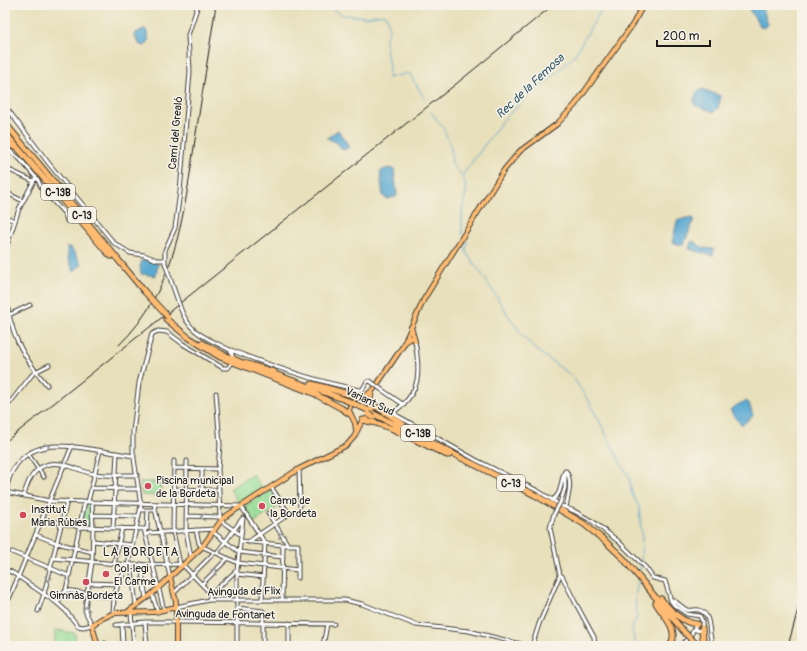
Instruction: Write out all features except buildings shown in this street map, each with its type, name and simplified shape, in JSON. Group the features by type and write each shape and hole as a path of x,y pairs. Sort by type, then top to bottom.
{"highway":[{"name":"C-13","path":"5,122 144,293"},
{"name":"C-13B","path":"5,128 111,256"},
{"name":"C-13","path":"5,133 106,251 167,318 188,337 216,355 241,366 275,377"},
{"path":"5,141 19,152 51,188"},
{"name":"Variant Sud","path":"167,318 204,344 222,354 243,363 301,383 371,414 465,459 547,502 574,517 597,534 620,555 634,572"},
{"path":"243,363 343,393 362,397"},
{"path":"275,377 278,380 320,396 352,416"},
{"name":"Variant Sud","path":"275,377 349,404"},
{"name":"C-13B","path":"371,403 405,426 465,459"},
{"name":"Variant Sud","path":"371,414 449,455"},
{"name":"C-13B","path":"363,420 389,428 449,455"},
{"name":"C-13","path":"449,455 573,520 607,546 634,572 689,639"},
{"name":"C-13","path":"646,586 656,603 689,639 699,646"},
{"path":"646,586 679,616 699,627 707,646"},
{"path":"656,603 673,628 674,638 670,646"}],"main road":[{"path":"126,613 152,594 202,547 220,519 234,508 241,506 300,468 345,445 353,439 363,420 368,418 372,413 370,396 404,343 411,336 411,327 424,299 486,198 511,161 520,151 557,124 575,106 633,24 643,5"},
{"path":"353,439 356,428 349,409 350,402 354,399 362,397 374,389"},
{"path":"362,397 371,403"},
{"path":"352,416 363,420"},
{"path":"345,445 352,437 356,428"},
{"path":"170,577 176,608 176,646"},
{"name":"Avinguda de Flix","path":"94,625 113,614 158,612 176,608"},
{"path":"94,625 98,646"}],"street":[{"name":"Camí del Grealó","path":"165,261 165,248 176,222 180,192 190,72 188,37 198,5"},
{"path":"5,106 50,165 114,243 130,254 144,255 157,260 165,261 186,322 196,332 211,341 253,359 319,381 359,390 362,390 367,382 370,381 404,405"},
{"path":"5,147 20,159 36,177 42,189 65,214 67,221"},
{"path":"5,168 33,181"},
{"path":"5,251 6,244 23,201 36,177"},
{"path":"5,192 23,201"},
{"path":"5,216 15,221"},
{"path":"5,291 7,316 19,346 35,372 47,385"},
{"path":"7,316 30,305"},
{"path":"136,605 129,565 140,510 139,489 133,452 134,432 139,384 152,334 158,331 167,332 223,368 228,368 231,364"},
{"path":"411,336 419,374 413,392 404,405 395,411 395,414 476,460 574,510 592,521 618,541 653,578 665,581 674,605 689,615 698,615 702,620 699,627 681,646"},
{"path":"231,350 233,357"},
{"path":"5,409 35,372 49,365"},
{"path":"216,393 220,444 218,469 220,519"},
{"path":"134,456 72,446 46,447 28,454 19,461 8,480 6,493 50,500 114,504 173,504 234,508"},
{"path":"5,597 9,600 72,446"},
{"path":"57,603 66,590 80,527 89,502 100,451"},
{"path":"114,528 114,488 117,453"},
{"path":"28,454 44,477"},
{"path":"174,461 173,532 182,565 202,584 210,595 210,600"},
{"path":"187,461 186,531 191,557"},
{"path":"24,496 30,478 39,469 51,464 65,465 94,474 137,475"},
{"path":"174,468 218,469"},
{"path":"300,468 300,506"},
{"path":"202,469 202,490"},
{"path":"552,500 556,498 559,493 565,471"},
{"path":"530,646 560,575 550,528 565,488 565,471"},
{"path":"565,471 568,473 569,480 569,492 566,507"},
{"path":"248,542 289,514 271,487"},
{"path":"91,488 139,489"},
{"path":"174,489 218,490"},
{"path":"38,611 44,594 67,501"},
{"path":"5,568 57,603 78,626 84,627 94,625 85,611 92,562 93,541 92,515 89,502"},
{"path":"154,504 170,577"},
{"path":"241,506 266,544 262,600"},
{"path":"140,510 155,510"},
{"path":"148,510 146,529 164,610"},
{"path":"268,513 288,545"},
{"path":"174,593 192,574 216,553 246,514"},
{"path":"92,515 139,516"},
{"path":"186,516 220,519 241,536"},
{"path":"221,644 237,645 237,572 243,518"},
{"path":"43,519 80,527 146,529"},
{"path":"114,564 122,528"},
{"path":"196,530 199,544 202,547 238,564 298,570"},
{"path":"148,534 160,532 214,530 239,552 283,557"},
{"path":"36,535 57,543 92,552"},
{"path":"93,541 132,545"},
{"path":"241,541 266,544 298,545 298,578"},
{"path":"282,600 283,545"},
{"path":"15,547 12,553 69,576"},
{"path":"53,558 129,565 182,565"},
{"path":"202,584 228,558"},
{"path":"141,564 146,599"},
{"path":"113,614 114,598 118,584 129,565"},
{"path":"237,572 263,577"},
{"path":"210,595 237,572"},
{"path":"560,575 566,582 594,637 595,646"},
{"path":"89,583 118,584"},
{"path":"66,590 114,598"},
{"path":"152,594 158,612"},
{"name":"Avinguda de Flix","path":"176,608 210,600 344,600 357,602 416,625 472,632 530,646"},
{"path":"671,600 674,600 687,610 698,610 705,614 709,622 710,638 714,646"},
{"path":"237,608 263,612 263,646"},
{"path":"131,613 134,646"},
{"path":"145,622 147,646"},
{"name":"Avinguda de Fontanet","path":"116,625 145,622 334,624"},
{"path":"289,623 289,646"},
{"path":"122,624 123,646"},
{"path":"323,646 328,624"}],"green space":[{"path":"253,474 262,489 239,503 230,489"},
{"name":"Piscina municipal de la Bordeta","path":"140,482 155,482 155,485 161,485 160,496 142,495"},
{"name":"Camp de la Bordeta","path":"270,489 281,505 253,523 244,509 245,506"},
{"path":"86,503 91,503 92,526 81,526"},
{"path":"55,630 75,633 76,646 55,646"}],"water":[{"path":"746,5 762,5 768,25 765,28 761,27"},
{"path":"143,29 146,30 148,34 148,42 144,46 139,44 135,36 136,33"},
{"path":"702,89 721,96 718,108 714,112 695,105 696,93"},
{"path":"338,130 349,146 343,150 337,143 327,138"},
{"path":"389,168 394,169 397,194 396,197 387,199 383,196 380,172"},
{"path":"686,218 693,218 694,220 684,244 680,245 672,242 677,221"},
{"path":"693,241 703,248 714,249 713,256 689,249 691,242"},
{"path":"67,247 71,248 82,264 74,272 68,259"},
{"path":"142,260 150,260 158,264 156,276 141,274 140,267"},
{"path":"746,401 749,403 753,416 742,425 730,410"}],"waterway":[{"path":"325,5 343,15 365,17"},
{"name":"Rec de la Femosa","path":"462,176 502,121 574,56 604,5"},
{"path":"366,17 383,14 387,17 389,32 385,39 389,68 388,78 409,73 422,94"},
{"path":"431,112 443,127 451,147 452,164 462,176 466,186 462,212 462,234"},
{"path":"464,238 467,241 466,252 522,335 535,349 572,376 590,403 629,477 632,494 639,507 642,539 641,561"},
{"path":"639,575 641,564"},
{"path":"635,646 632,628 637,616 635,599 638,580"}],"railway":[{"path":"119,345 138,323 153,300 165,275 174,250 186,196 216,5"},
{"path":"5,442 456,84 553,5"},
{"path":"788,646 802,595"}],"place":[{"name":"Piscina municipal de la Bordeta","path":"148,486"},
{"name":"Camp de la Bordeta","path":"262,506"},
{"name":"Institut Maria Rúbies","path":"23,515"},
{"name":"Col·legi El Carme","path":"106,574"},
{"name":"Gimnàs Bordeta","path":"86,582"}],"district":[{"name":"LA BORDETA","path":"141,552"}]}
